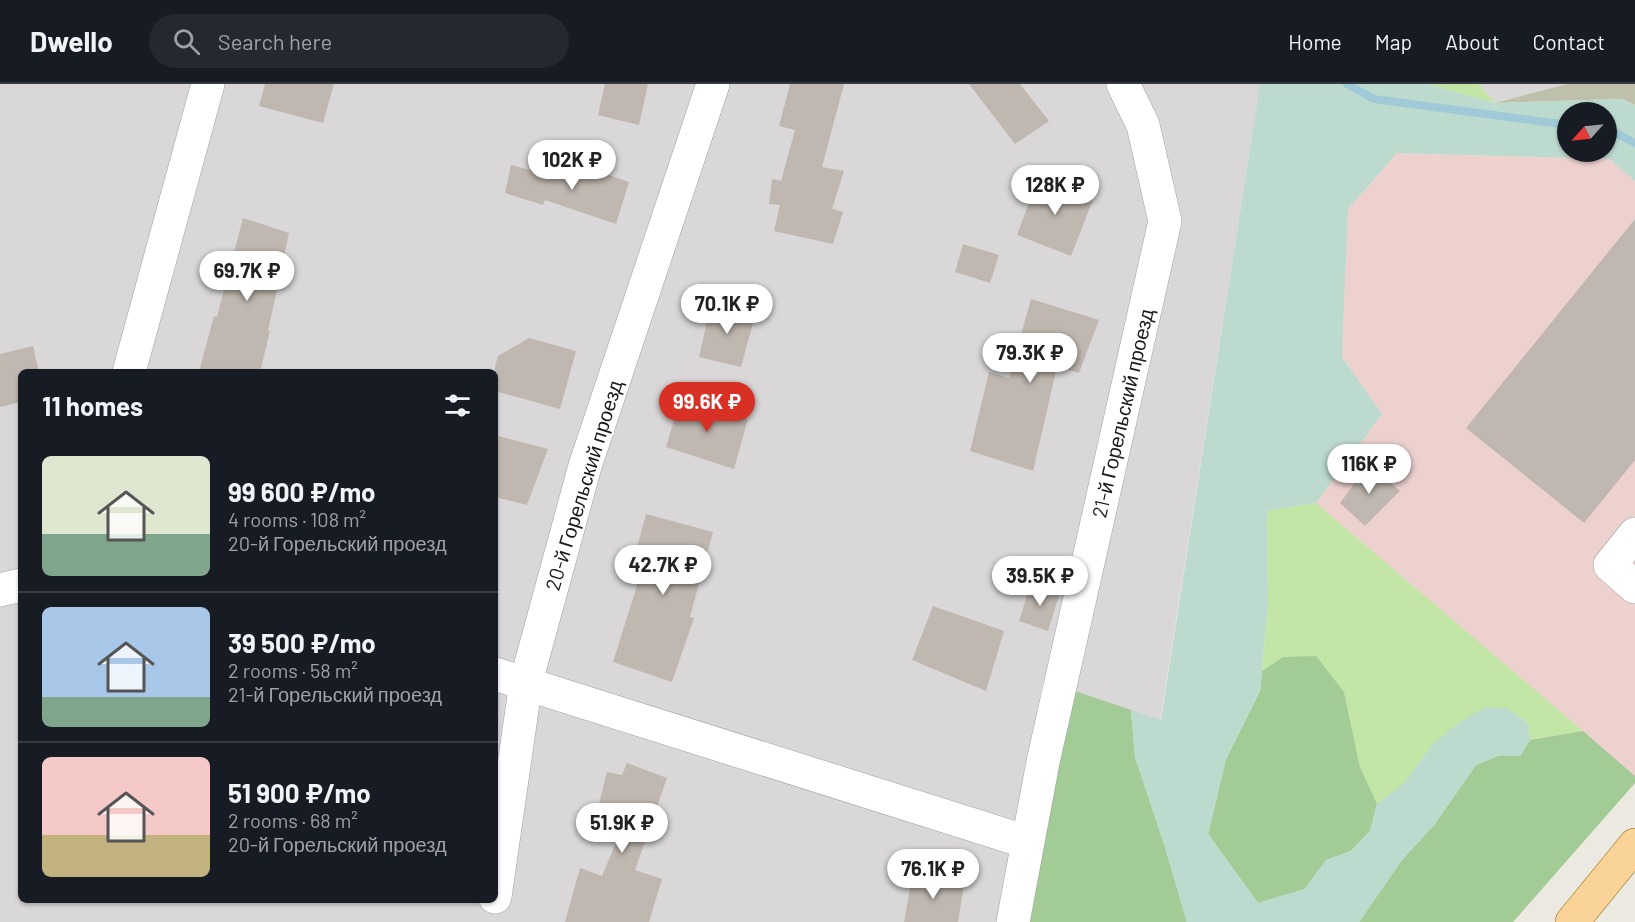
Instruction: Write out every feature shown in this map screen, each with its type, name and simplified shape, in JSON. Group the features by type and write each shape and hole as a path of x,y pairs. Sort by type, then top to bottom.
{"main road":[{"path":"1572,922 1635,845"}],"street":[{"path":"130,369 208,84"},
{"name":"20-й Горельский проезд","path":"498,877 526,682 585,466 713,84"},
{"name":"21-й Горельский проезд","path":"1013,922 1043,762 1165,221 1143,125 1123,84"},
{"path":"1635,534 1610,565 1635,587"},
{"path":"0,590 18,586"},
{"path":"498,675 1027,842"},
{"name":"20-й Горельский проезд","path":"491,922 494,903"}],"shaded area":[{"path":"0,84 1260,84 1160,721 1043,680 998,922 0,922"},
{"path":"1260,84 1427,84 1495,103 1622,99 1635,105 1635,181 1613,162 1617,162 1617,102 1557,102 1557,158 1397,153 1348,209 1342,357 1382,414 1316,503 1267,511 1268,605 1260,691 1226,759 1208,834 1258,903 1305,889 1326,860 1351,851 1370,831 1377,804 1404,783 1432,745 1458,723 1486,707 1507,708 1528,723 1530,740 1520,756 1498,756 1476,765 1434,825 1402,860 1359,922 1187,922 1135,757 1131,710 1161,720"},
{"path":"1479,84 1567,84 1495,103"},
{"path":"1567,84 1635,84 1635,105 1622,99 1495,103"},
{"path":"1397,153 1557,158 1557,162 1613,162 1635,181 1635,776 1316,503 1382,414 1342,357 1348,209"}],"green space":[{"path":"1427,84 1479,84 1495,103"},
{"path":"1316,503 1583,731 1530,740 1528,723 1507,708 1432,745 1404,783 1377,804 1360,767 1344,692 1283,657 1262,671 1268,605 1267,511"},
{"path":"1316,656 1344,692 1360,767 1377,804 1370,831 1351,851 1326,860 1305,889 1258,903 1208,834 1226,759 1260,691 1262,671 1283,657"},
{"path":"1072,690 1131,710 1135,757 1187,922 1030,922"},
{"path":"1583,731 1635,776 1635,783 1513,922 1359,922 1402,860 1434,825 1476,765 1498,756 1520,756 1530,740"}],"building":[{"path":"265,84 334,84 323,123 259,106"},
{"path":"605,84 648,84 639,125 598,115"},
{"path":"790,84 844,84 822,167 844,171 832,209 843,212 833,244 774,231 780,205 769,204 772,179 781,181 795,130 779,126"},
{"path":"969,84 1020,84 1049,121 1015,144"},
{"path":"511,165 576,182 583,166 629,182 616,224 545,200 543,205 505,193"},
{"path":"1039,176 1094,197 1071,256 1017,235"},
{"path":"243,218 289,233 261,369 200,369 214,316 217,317"},
{"path":"1635,219 1635,460 1584,523 1466,428"},
{"path":"963,244 999,255 990,283 955,272"},
{"path":"1031,299 1099,320 1079,373 1057,367 1033,471 970,451 989,372 1009,378"},
{"path":"711,304 756,312 741,367 699,357"},
{"path":"529,338 576,351 560,409 498,392 498,369 495,367 498,356"},
{"path":"33,346 38,369 18,369 18,403 0,407 0,354"},
{"path":"681,397 748,419 734,469 666,447"},
{"path":"498,436 548,449 527,505 498,498"},
{"path":"1369,464 1400,491 1365,526 1340,503"},
{"path":"646,514 713,532 690,617 694,618 672,682 613,662 641,573 631,570"},
{"path":"1031,583 1060,592 1048,631 1019,621"},
{"path":"933,606 1004,631 986,691 912,660"},
{"path":"627,763 667,778 635,870 662,879 649,922 565,922 580,868 602,876 623,826 596,816 607,772 622,775"},
{"path":"913,872 964,885 958,922 904,922"}],"waterway":[{"path":"1347,84 1374,99 1557,124"},
{"path":"1617,134 1635,143"}]}
